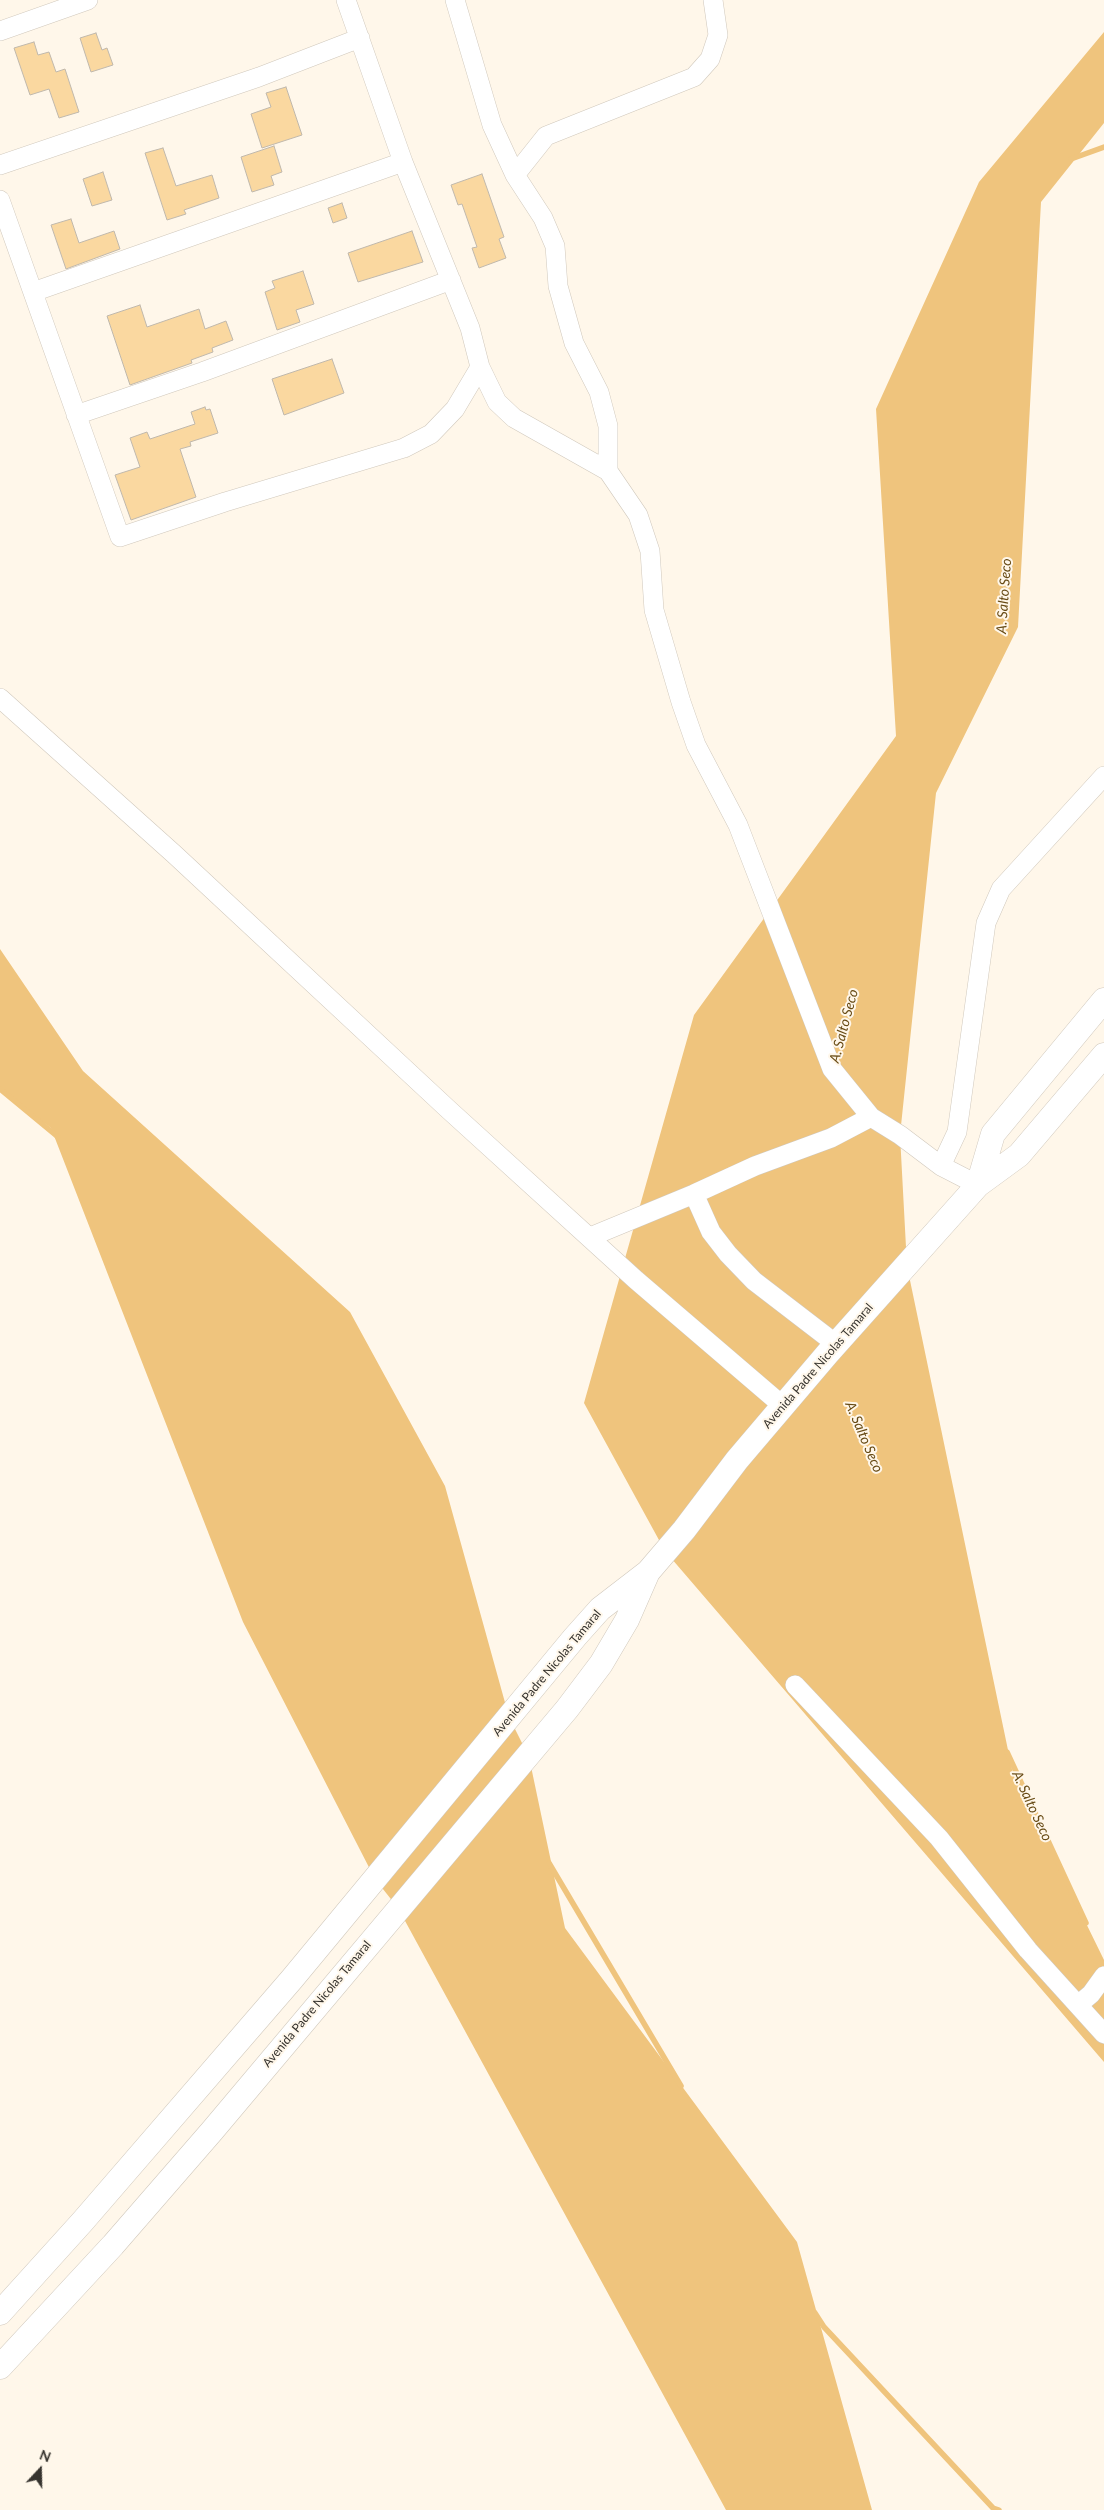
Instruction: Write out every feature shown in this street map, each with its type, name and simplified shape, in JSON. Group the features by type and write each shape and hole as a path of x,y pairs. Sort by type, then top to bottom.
{"street":[{"path":"0,31 88,0"},
{"path":"346,0 403,162 470,328 480,367 498,402 514,418 608,471 638,515 650,551 654,610 675,685 696,745 738,825 832,1069 871,1117 900,1135 941,1166 978,1185"},
{"path":"515,175 546,136 694,77 710,59 718,35 713,0"},
{"path":"453,1 492,125 515,175 543,218 555,246 558,286 574,343 599,392 608,426 608,471"},
{"path":"0,165 260,76 360,38"},
{"path":"33,292 403,162"},
{"path":"0,200 120,537 225,502 404,448 431,434 455,409 480,367"},
{"path":"76,415 202,372 451,280"},
{"path":"0,698 174,854 449,1110 723,1357 782,1406"},
{"path":"941,1166 957,1132 986,923 1001,889 1104,776"},
{"name":"Avenida Padre Nicolas Tamaral","path":"978,1185 993,1134 1104,1000"},
{"name":"Avenida Padre Nicolas Tamaral","path":"0,2313 185,2103 411,1837 574,1637 600,1609 648,1572 782,1406 836,1344 978,1185 1019,1155 1104,1055"},
{"path":"590,1237 694,1194 755,1166 831,1138 871,1117"},
{"path":"694,1194 711,1232 728,1254 768,1293 836,1344"},
{"name":"Avenida Padre Nicolas Tamaral","path":"0,2367 113,2245 206,2138 439,1860 534,1750 601,1664 627,1620 648,1572"},
{"path":"795,1685 939,1838 1028,1950 1104,2034"},
{"path":"411,1837 439,1860"},
{"path":"1078,2005 1091,1994 1104,1976"}],"water":[{"path":"1104,32 1104,123 1041,202 1018,627 936,793 900,1135 907,1266 1013,1774 1104,1960 1104,2062 665,1551 584,1403 694,1015 896,736 876,409 979,182"},
{"path":"0,949 83,1071 350,1312 445,1486 509,1717 529,1757 565,1928 797,2242 872,2510 726,2510 398,1908 375,1879 243,1622 51,1128 0,1090"}],"building":[{"path":"96,33 102,50 107,48 113,65 91,72 80,38"},
{"path":"34,42 38,55 49,52 56,72 65,69 79,112 59,118 49,89 30,95 14,48"},
{"path":"286,87 302,135 262,148 251,114 271,107 266,93"},
{"path":"274,146 282,172 271,176 274,185 252,192 241,157"},
{"path":"163,148 176,186 212,175 219,198 184,210 186,214 167,220 145,153"},
{"path":"103,172 112,200 92,206 83,179"},
{"path":"482,174 504,237 499,239 506,258 479,268 472,248 477,247 462,204 458,205 451,185"},
{"path":"342,203 347,218 333,223 328,208"},
{"path":"71,219 79,243 114,231 120,249 66,269 51,225"},
{"path":"412,231 423,262 358,282 348,253"},
{"path":"303,271 314,304 296,310 300,322 277,330 265,292 275,288 272,281"},
{"path":"140,305 147,327 199,309 205,329 226,321 233,340 212,348 213,352 191,360 192,363 130,385 107,316"},
{"path":"332,359 344,393 284,415 272,379"},
{"path":"205,407 206,410 210,409 218,433 190,442 191,446 180,449 196,497 131,520 115,475 140,467 130,438 147,432 150,439 195,424 191,412"}],"waterway":[{"name":"A. Salto Seco","path":"1071,159 1104,147"},
{"path":"0,1089 58,1137"},
{"name":"A. Salto Seco","path":"1007,1752 1086,1923"},
{"path":"549,1863 681,2086"},
{"path":"815,2313 824,2327 993,2508 999,2510"}]}
